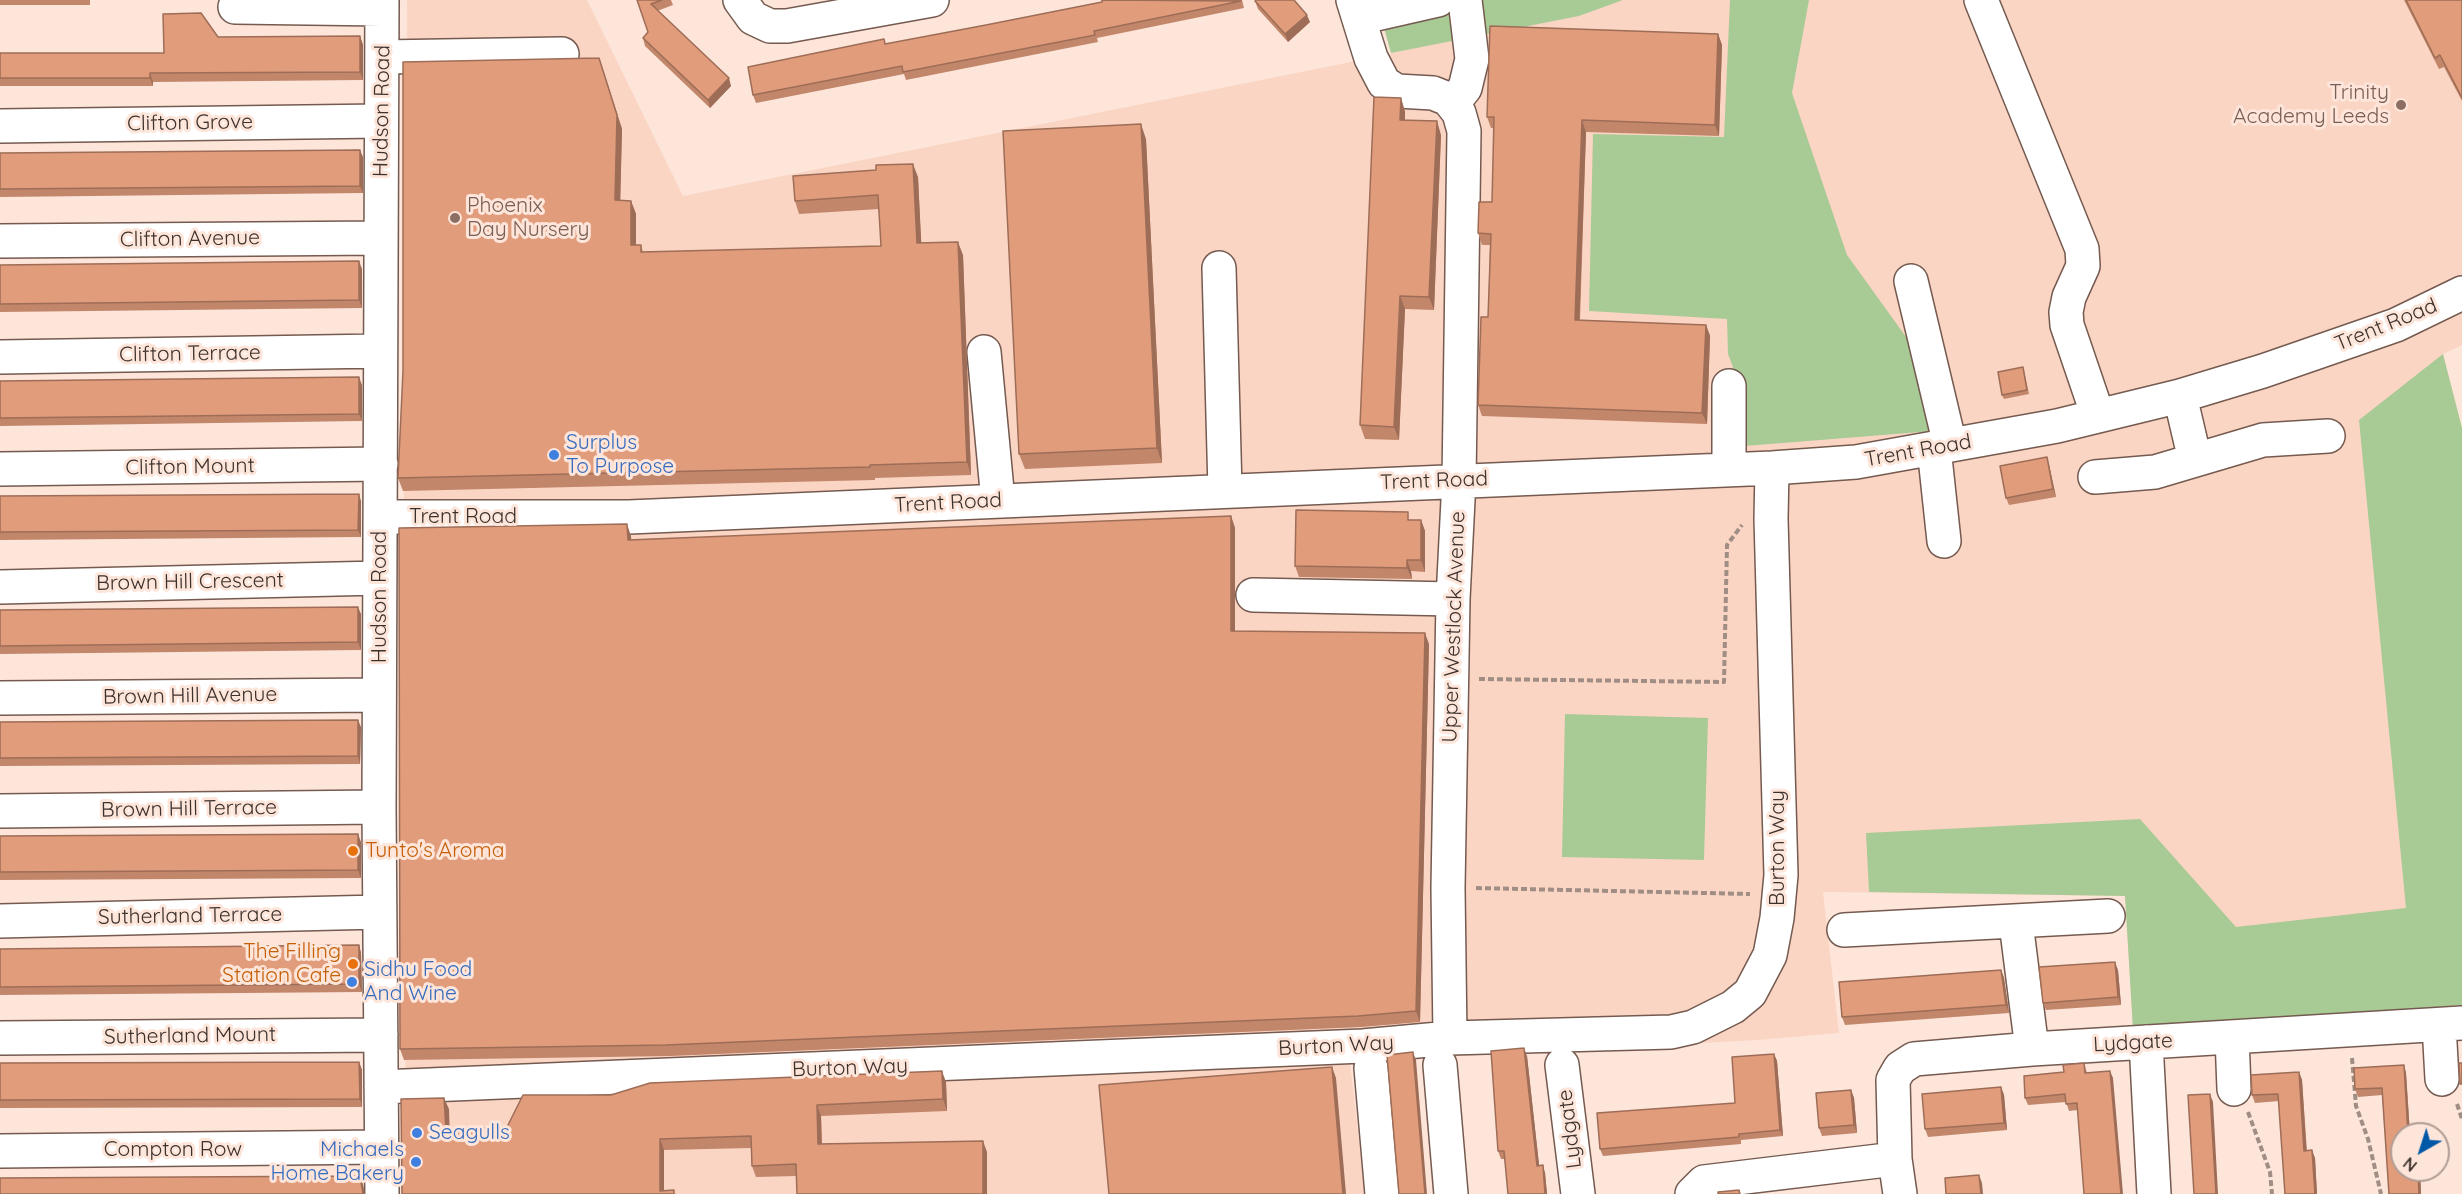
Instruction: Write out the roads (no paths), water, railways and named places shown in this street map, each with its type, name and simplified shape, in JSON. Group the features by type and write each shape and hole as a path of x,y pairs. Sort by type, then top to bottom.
{"street":[{"path":"740,0 753,18 770,26 787,26 932,0"},
{"path":"1418,2 1356,9 1376,72 1384,83 1397,91 1433,93 1448,99 1452,104 1465,88 1472,59 1465,0"},
{"path":"1981,0 2082,249 2083,266 2069,297 2066,312 2067,325 2098,416"},
{"path":"236,7 382,4"},
{"name":"Hudson Road","path":"382,4 379,578 382,1194"},
{"path":"383,57 562,54"},
{"name":"Upper Westlock Avenue","path":"1451,1194 1445,1052 1451,678 1459,480 1464,131 1459,113 1452,104"},
{"name":"Clifton Grove","path":"0,126 381,122"},
{"name":"Clifton Avenue","path":"0,241 381,238"},
{"path":"1219,268 1225,490"},
{"path":"1911,281 1942,447 1944,541"},
{"name":"Trent Road","path":"381,517 629,517 1772,468 1856,462 2098,416 2180,396 2263,371 2396,325 2462,293"},
{"name":"Clifton Terrace","path":"0,357 380,351"},
{"path":"984,352 998,501"},
{"path":"1729,386 1729,469"},
{"path":"2180,396 2195,460"},
{"path":"2095,477 2155,472 2263,440 2328,436"},
{"name":"Clifton Mount","path":"0,469 381,464"},
{"name":"Burton Way","path":"381,1088 1351,1047 1445,1052 1671,1032 1693,1027 1733,1006 1750,993 1770,955 1780,895 1772,468"},
{"name":"Brown Hill Crescent","path":"0,586 379,578"},
{"path":"1253,595 1453,599"},
{"name":"Brown Hill Avenue","path":"0,698 379,695"},
{"name":"Brown Hill Terrace","path":"0,811 379,807"},
{"name":"Sutherland Terrace","path":"0,921 380,912"},
{"path":"1844,930 2108,916"},
{"path":"2016,922 2032,1049"},
{"path":"2442,1079 2451,1024"},
{"name":"Lydgate","path":"1900,1194 1895,1159 1893,1080 1900,1068 1914,1059 2032,1049 2451,1024"},
{"name":"Sutherland Mount","path":"0,1038 381,1035"},
{"path":"2232,1037 2234,1089"},
{"path":"2146,1042 2154,1194"},
{"name":"Lydgate","path":"1562,1065 1578,1194"},
{"path":"1371,1068 1382,1194"},
{"name":"Compton Row","path":"0,1152 381,1147"},
{"path":"1692,1194 1704,1182 1895,1159"}],"place":[{"name":"Trinity Academy Leeds","path":"2401,105"},
{"name":"Phoenix Day Nursery","path":"455,218"},
{"name":"Surplus To Purpose","path":"554,455"},
{"name":"Tunto's Aroma","path":"353,851"},
{"name":"The Filling Station Cafe","path":"353,964"},
{"name":"Sidhu Food And Wine","path":"352,982"},
{"name":"Seagulls","path":"417,1133"},
{"name":"Michaels Home Bakery","path":"416,1162"}]}
